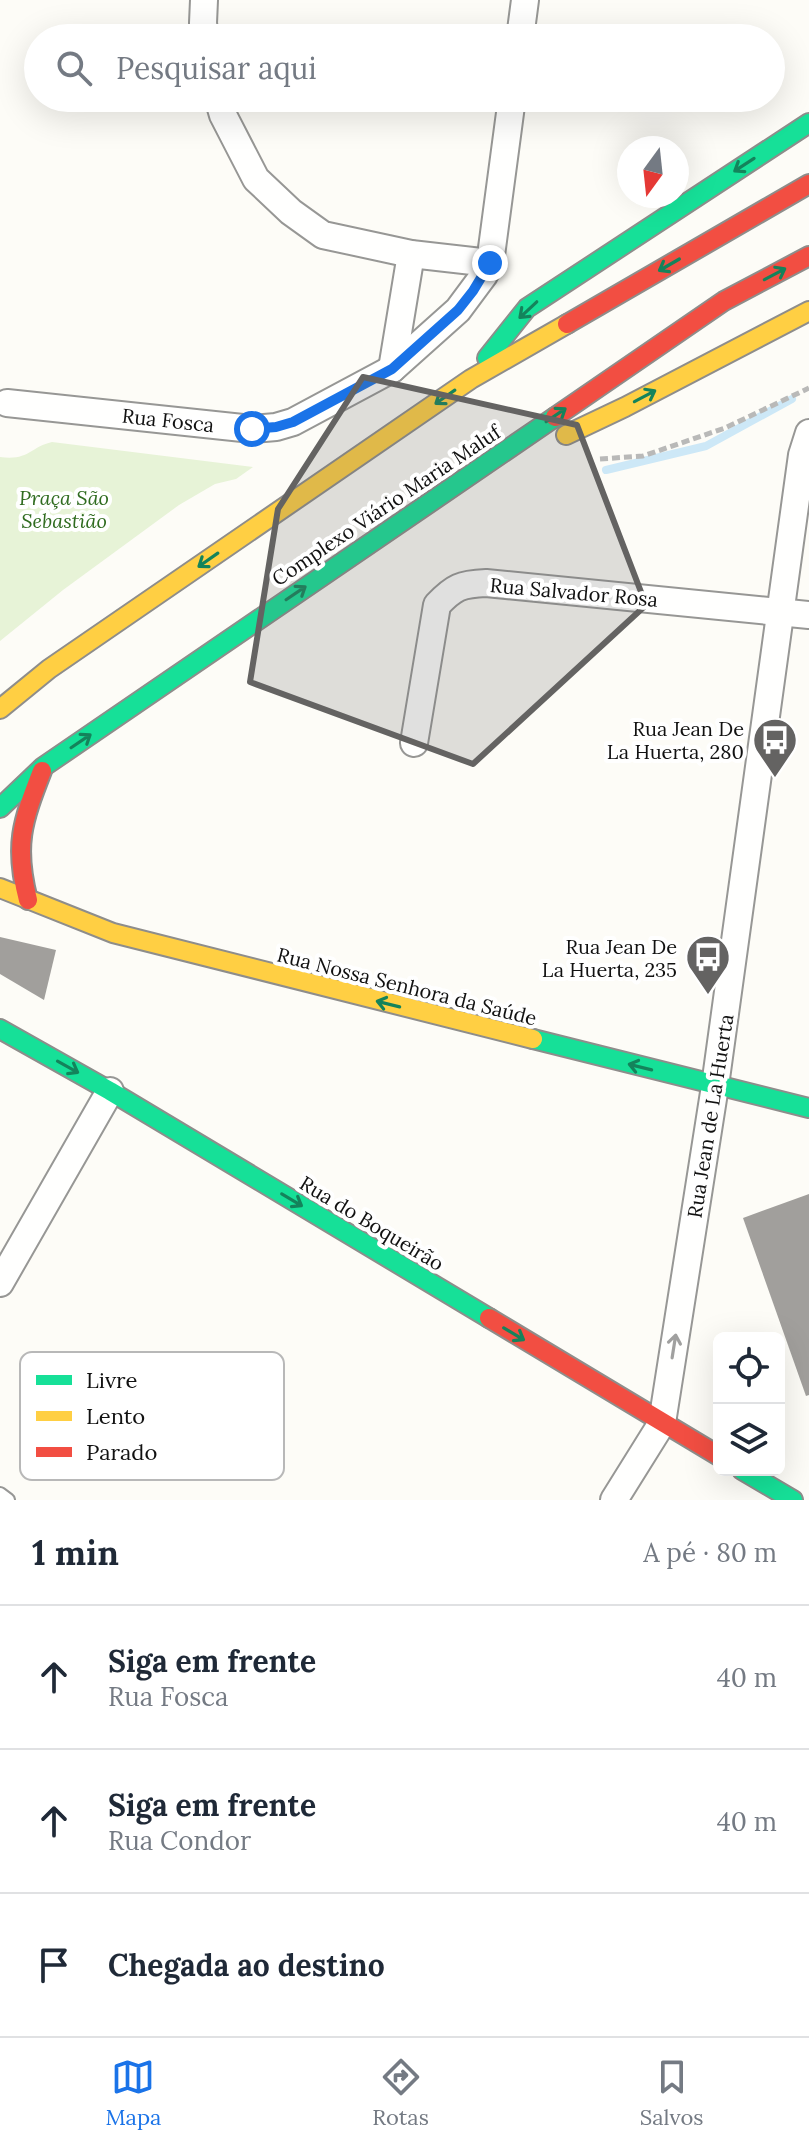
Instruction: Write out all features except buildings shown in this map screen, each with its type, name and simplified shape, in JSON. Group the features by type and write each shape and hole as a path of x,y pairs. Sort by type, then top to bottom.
{"main road":[{"path":"471,379 527,308 809,123"},
{"path":"0,709 49,669 471,379 809,184"},
{"name":"Complexo Viário Maria Maluf","path":"0,808 43,767 471,473 724,301 809,256"},
{"path":"471,473 564,436 625,407 809,311"},
{"path":"28,900 20,866 20,842 26,809 43,767"},
{"name":"Rua Nossa Senhora da Saúde","path":"0,888 113,933 809,1108"},
{"path":"42,922 113,933"},
{"name":"Rua do Boqueirão","path":"0,1029 110,1091 713,1453"},
{"path":"752,1476 793,1500"}],"street":[{"path":"203,24 204,0"},
{"path":"522,24 525,0"},
{"path":"222,112 256,179 291,212 323,235 411,254 490,263 510,112"},
{"path":"392,369 411,254"},
{"name":"Rua Fosca","path":"7,403 252,429 293,422 392,369 458,310 490,263"},
{"name":"Rua Jean de La Huerta","path":"614,1500 662,1423 715,1086 802,455 809,433"},
{"name":"Rua Salvador Rosa","path":"414,743 437,605 450,592 465,584 486,583 809,615"},
{"path":"0,1283 110,1091"}],"lane":[{"path":"0,1494 8,1500"}],"path":[{"path":"588,460 643,456 725,428 809,388"}],"highlighted area":[{"path":"363,377 577,425 646,605 473,764 250,682 278,509"}],"green space":[{"name":"Praça São Sebastião","path":"52,442 253,467 236,479 215,484 179,505 63,590 0,641 0,457 17,457"}],"waterway":[{"path":"606,470 706,446 792,399"}],"traffic: fast":[{"path":"487,358 527,308 809,123"},
{"path":"0,808 43,767 555,417"},
{"path":"0,1029 110,1091 489,1318"},
{"path":"533,1039 809,1108"},
{"path":"752,1476 793,1500"}],"traffic: slow":[{"path":"566,435 809,311"},
{"path":"0,709 49,669 471,379 567,324"},
{"path":"0,888 113,933 533,1039"}],"traffic: jam":[{"path":"567,324 809,184"},
{"path":"555,417 724,301 809,256"},
{"path":"28,900 21,864 22,834 42,771"},
{"path":"489,1318 713,1452"}],"place":[{"name":"Rua Jean De La Huerta, 280","path":"775,779"},
{"name":"Rua Jean De La Huerta, 235","path":"708,996"}],"route":[{"path":"252,429 293,422 392,369 458,310 490,263"}]}
